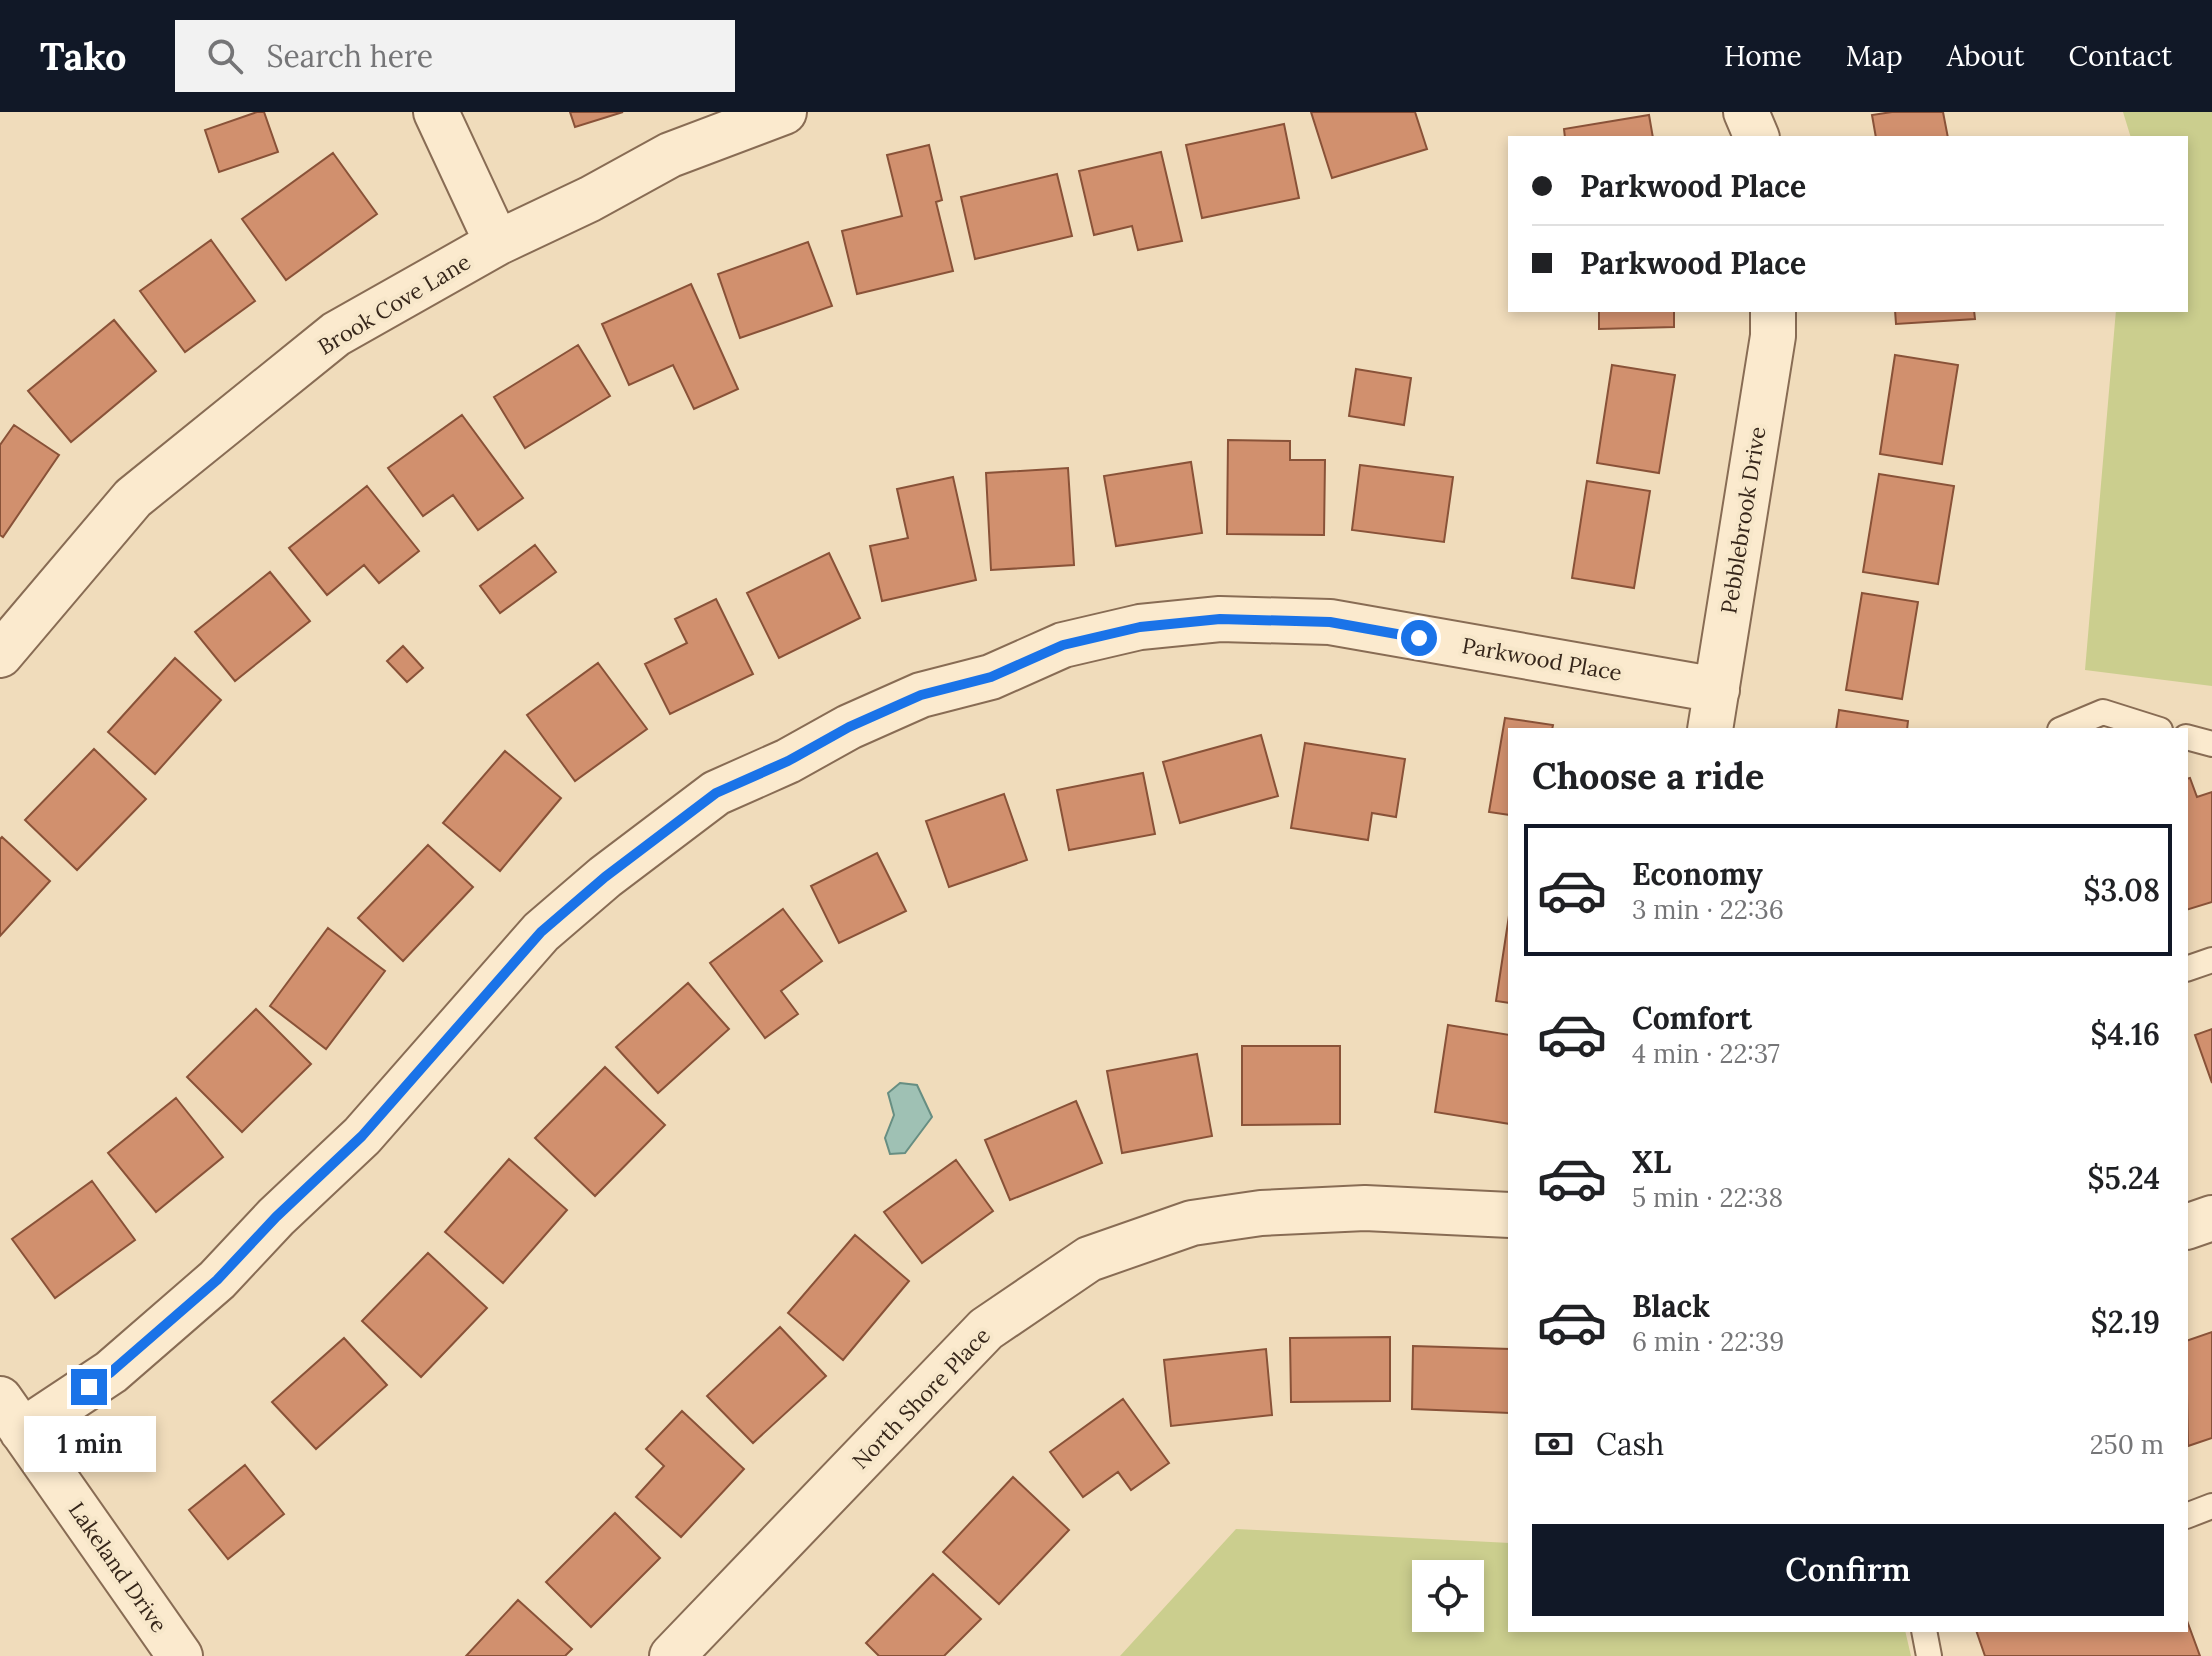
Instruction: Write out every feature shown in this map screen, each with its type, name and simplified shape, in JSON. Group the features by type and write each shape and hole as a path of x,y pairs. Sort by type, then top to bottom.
{"street":[{"path":"436,112 497,243"},
{"name":"Brook Cove Lane","path":"0,655 133,498 336,334 497,243 590,199 670,155 784,112"},
{"path":"1746,112 1756,136"},
{"name":"Pebblebrook Drive","path":"1713,710 1773,336 1773,312"},
{"name":"Parkwood Place","path":"11,1415 111,1372 217,1280 276,1217 362,1136 541,932 605,877 716,793 921,695 991,677 1063,645 1140,627 1220,619 1330,622 1713,710"},
{"name":"North Shore Place","path":"672,1656 986,1329 1089,1259 1192,1223 1261,1213 1365,1208 1508,1215"},
{"path":"2188,1226 2212,1218"},
{"name":"Lakeland Drive","path":"11,1415 180,1656"}],"lane":[{"path":"2065,728 2103,712 2154,728"},
{"path":"2188,738 2212,744"},
{"path":"2188,968 2212,960"},
{"path":"2188,1515 2212,1506"},
{"path":"1924,1632 1929,1656"}],"green space":[{"path":"2123,112 2212,112 2212,686 2085,670 2116,312 2188,312 2188,136 2130,136"},
{"path":"1236,1529 1508,1543 1508,1632 1905,1632 1911,1656 1120,1656"}],"shaded area":[{"path":"900,1083 917,1085 932,1117 905,1153 890,1154 885,1138 894,1115 888,1093"}],"building":[{"path":"264,112 278,152 219,172 205,130"},
{"path":"570,112 623,112 575,127"},
{"path":"1311,112 1415,112 1427,149 1332,178"},
{"path":"1943,112 1948,136 1876,136 1872,115"},
{"path":"1649,115 1653,136 1565,136 1564,129"},
{"path":"1284,124 1299,198 1202,218 1186,145"},
{"path":"929,145 942,200 936,202 953,271 857,294 842,231 902,216 887,155"},
{"path":"1161,152 1182,241 1138,250 1132,226 1094,235 1079,171"},
{"path":"333,153 377,214 286,280 242,219"},
{"path":"1057,174 1072,236 975,259 961,197"},
{"path":"211,240 255,301 185,352 140,291"},
{"path":"808,242 832,306 740,338 718,274"},
{"path":"691,284 738,389 694,409 673,365 629,385 602,324"},
{"path":"1599,312 1674,312 1674,327 1599,329"},
{"path":"1895,312 1974,312 1975,319 1896,324"},
{"path":"114,320 156,371 71,442 28,391"},
{"path":"578,345 610,396 525,448 494,397"},
{"path":"1895,355 1958,365 1942,464 1880,454"},
{"path":"1612,365 1675,375 1659,473 1597,463"},
{"path":"1356,369 1411,378 1404,425 1349,416"},
{"path":"462,415 523,498 478,530 453,495 423,516 388,468"},
{"path":"14,425 59,455 3,537 0,535 0,445"},
{"path":"1228,440 1290,441 1290,460 1325,460 1324,535 1227,534"},
{"path":"1191,462 1202,533 1116,546 1104,476"},
{"path":"1360,465 1453,477 1444,542 1352,530"},
{"path":"1068,468 1074,565 991,570 986,473"},
{"path":"1879,474 1954,486 1938,584 1863,572"},
{"path":"953,477 976,580 882,601 870,546 908,538 897,489"},
{"path":"1587,481 1650,491 1634,588 1572,578"},
{"path":"367,486 419,551 379,583 364,565 327,595 289,548"},
{"path":"535,545 556,572 500,613 480,586"},
{"path":"829,553 860,618 779,658 747,593"},
{"path":"270,572 310,621 235,681 195,632"},
{"path":"1862,593 1918,602 1902,699 1846,690"},
{"path":"716,599 753,674 670,714 645,664 687,643 675,619"},
{"path":"403,646 423,668 407,682 387,661"},
{"path":"175,658 221,700 155,774 108,732"},
{"path":"598,663 647,729 575,781 527,715"},
{"path":"1839,710 1908,721 1907,728 1836,728"},
{"path":"1505,718 1553,725 1552,728 1508,728 1508,815 1489,812"},
{"path":"1261,735 1278,796 1180,823 1163,762"},
{"path":"1305,743 1405,759 1396,817 1372,813 1368,840 1291,828"},
{"path":"94,749 146,799 77,870 25,820"},
{"path":"505,751 561,798 500,871 443,823"},
{"path":"1143,773 1155,834 1069,850 1057,790"},
{"path":"2188,778 2197,797 2212,792 2212,902 2188,909"},
{"path":"1004,794 1027,860 949,887 926,821"},
{"path":"2,837 50,881 0,936 0,839"},
{"path":"428,845 473,887 403,961 358,918"},
{"path":"877,853 906,911 839,943 811,886"},
{"path":"783,909 822,961 781,991 798,1014 765,1038 710,963"},
{"path":"1508,922 1508,1003 1496,1001"},
{"path":"328,928 385,971 326,1049 270,1006"},
{"path":"688,983 729,1029 658,1093 616,1047"},
{"path":"256,1009 311,1064 242,1132 187,1077"},
{"path":"1448,1025 1508,1035 1508,1124 1435,1112"},
{"path":"2212,1029 2212,1083 2195,1035"},
{"path":"1242,1046 1340,1046 1340,1124 1242,1125"},
{"path":"1197,1054 1212,1136 1122,1153 1107,1071"},
{"path":"605,1067 665,1125 595,1196 535,1138"},
{"path":"176,1098 223,1157 156,1212 108,1153"},
{"path":"1076,1101 1102,1163 1010,1200 985,1140"},
{"path":"509,1159 567,1210 503,1283 445,1232"},
{"path":"956,1160 993,1211 922,1263 884,1212"},
{"path":"92,1181 135,1240 55,1298 12,1239"},
{"path":"855,1235 909,1281 843,1360 788,1313"},
{"path":"428,1253 487,1308 421,1377 362,1321"},
{"path":"780,1327 826,1376 753,1443 707,1396"},
{"path":"2212,1332 2212,1438 2188,1446 2188,1340"},
{"path":"1390,1337 1390,1401 1291,1402 1290,1338"},
{"path":"344,1338 387,1385 316,1449 272,1402"},
{"path":"1413,1346 1508,1349 1508,1413 1412,1409"},
{"path":"1266,1349 1272,1415 1171,1426 1164,1360"},
{"path":"1123,1399 1169,1463 1131,1490 1118,1472 1083,1497 1050,1452"},
{"path":"682,1411 744,1469 681,1537 636,1497 664,1466 646,1449"},
{"path":"245,1465 284,1514 228,1559 189,1510"},
{"path":"1013,1477 1069,1530 999,1604 943,1552"},
{"path":"615,1513 660,1558 591,1627 546,1582"},
{"path":"933,1574 981,1619 944,1656 879,1656 866,1643"},
{"path":"518,1600 572,1649 565,1656 466,1656"},
{"path":"2188,1623 2200,1656 1985,1656 1977,1632 2188,1632"}],"route":[{"path":"89,1387 111,1372 217,1280 276,1217 362,1136 541,932 605,877 716,793 921,695 991,677 1063,645 1140,627 1220,619 1330,622 1419,638"}]}
